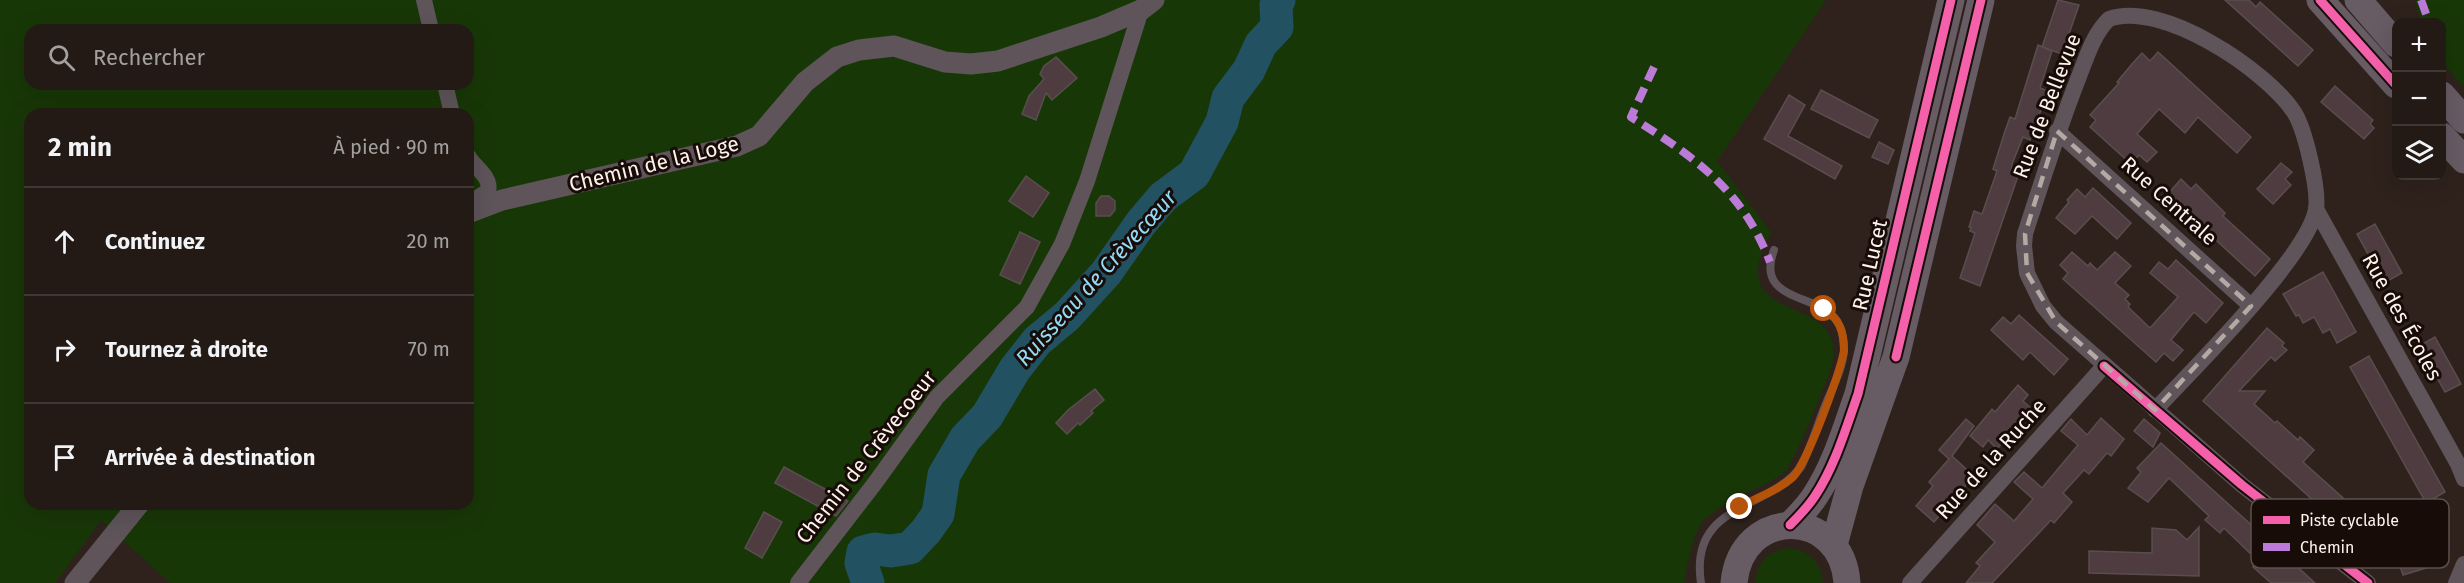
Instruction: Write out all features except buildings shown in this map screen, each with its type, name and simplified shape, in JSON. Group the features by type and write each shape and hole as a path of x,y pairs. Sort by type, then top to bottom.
{"main road":[{"name":"Rue Lucet","path":"1790,525 1815,497 1845,432 1858,394 1951,0"},
{"path":"1834,545 1850,486 1896,357 1981,0"},
{"path":"2320,0 2392,80"},
{"path":"2358,0 2392,38"},
{"path":"2446,100 2464,120"},
{"path":"2446,140 2464,160"},
{"path":"1734,583 1736,567 1743,550 1756,537 1772,528 1790,525 1814,530 1834,545 1842,557 1847,583"}],"street":[{"path":"424,0 430,24"},
{"name":"Rue de Bellevue","path":"2149,4 2167,9 2208,29 2236,50 2270,82 2295,114 2310,153 2316,209 2304,238 2290,259 2251,306 2155,410 2056,322 2033,289 2025,260 2025,234 2057,130 2093,41 2110,18 2130,8 2149,4"},
{"name":"Chemin de la Loge","path":"474,211 502,200 737,146 759,136 805,82 837,57 859,50 894,46 945,62 971,64 998,61 1101,27 1147,5"},
{"name":"Chemin de Crèvecoeur","path":"798,583 875,483 937,397 1027,307 1062,244 1087,181 1147,5"},
{"path":"446,90 451,108"},
{"name":"Rue Centrale","path":"2057,130 2251,306"},
{"path":"474,165 487,177 490,185 488,191 474,200"},
{"name":"Rue des Écoles","path":"2316,209 2458,464 2464,479"},
{"name":"Rue de la Ruche","path":"1911,583 2104,366"},
{"path":"2155,410 2260,499"},
{"path":"75,583 134,510"},
{"path":"2456,583 2464,564"},
{"path":"2349,568 2368,583"}],"lane":[{"path":"1701,583 1702,549 1712,530 1730,513 1782,485 1801,467 1842,362 1844,337 1834,315 1786,293 1778,286 1771,277 1769,267 1774,250"}],"highlighted area":[{"path":"2057,131 2251,306 2155,410 2056,322 2027,273 2025,234"}],"green space":[{"path":"0,0 1826,0 1717,161 1771,232 1759,264 1758,275 1763,289 1773,299 1816,321 1827,331 1833,345 1832,364 1811,419 1787,469 1774,480 1724,506 1702,522 1693,544 1684,583 170,583 101,520 55,583 0,583"},
{"path":"2415,0 2464,0 2464,88 2446,66 2446,18 2420,18"},
{"path":"1789,548 1808,555 1817,563 1823,583 1755,583 1761,563 1770,555"}],"waterway":[{"name":"Ruisseau de Crèvecœur","path":"868,583 861,563 863,552 875,549 891,551 910,548 926,531 938,514 944,475 965,439 987,416 1015,369 1037,341 1067,316 1106,273 1141,223 1163,197 1194,174 1222,122 1228,98 1249,70 1261,44 1277,27 1276,5 1279,0"}],"marked path":[{"path":"2421,0 2428,18"},
{"path":"1654,67 1631,117 1675,146 1714,177 1745,214 1759,236 1770,262"}],"cycle path":[{"path":"1790,525 1812,500 1822,484 1840,446 1858,394 1951,0"},
{"path":"1896,357 1981,0"},
{"path":"2320,0 2392,81"},
{"path":"2104,366 2260,499"},
{"path":"2349,568 2368,583"}],"route":[{"path":"1740,507 1782,485 1801,467 1807,454 1842,362 1844,351 1844,337 1840,325 1834,315 1824,309"}]}
